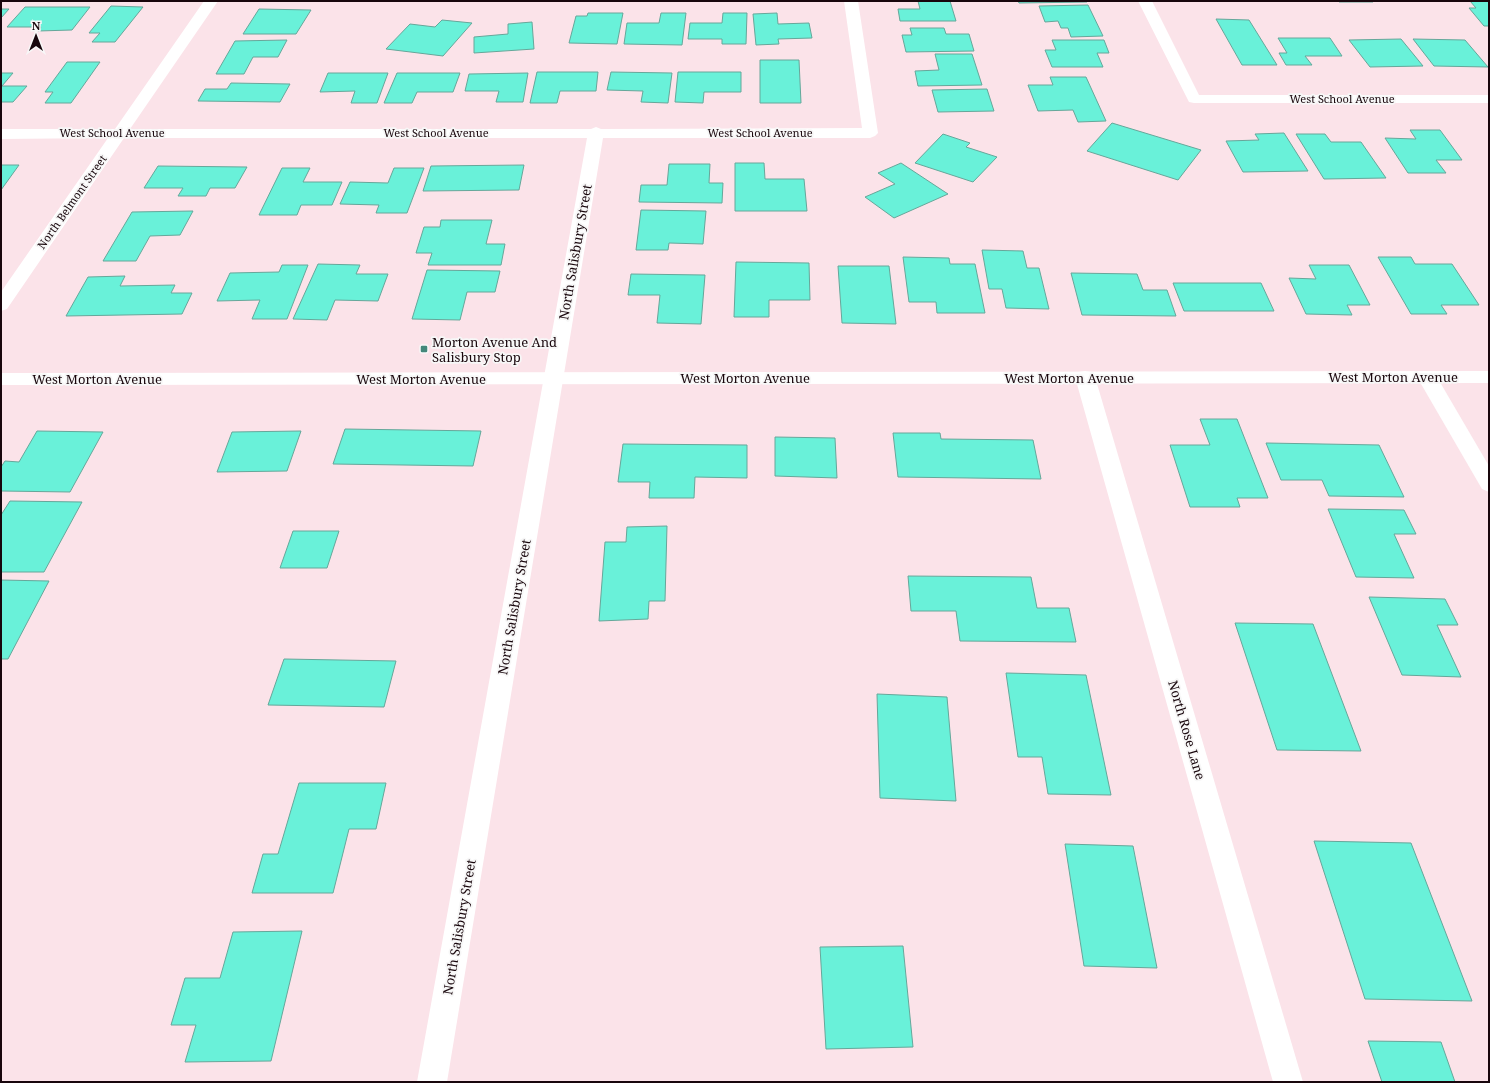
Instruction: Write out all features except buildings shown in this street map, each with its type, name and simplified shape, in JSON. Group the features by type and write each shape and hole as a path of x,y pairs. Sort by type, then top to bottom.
{"street":[{"name":"North Belmont Street","path":"1,305 211,1"},
{"name":"West School Avenue","path":"1,134 596,132 870,133 851,1"},
{"name":"West School Avenue","path":"1145,1 1194,99 1489,99"},
{"name":"North Salisbury Street","path":"432,1082 596,132"},
{"name":"North Rose Lane","path":"1085,378 1288,1082"},
{"path":"1428,378 1489,484"},
{"name":"West Morton Avenue","path":"1,379 1489,378"}],"place":[{"name":"Morton Avenue And Salisbury Stop","path":"424,349"}]}
